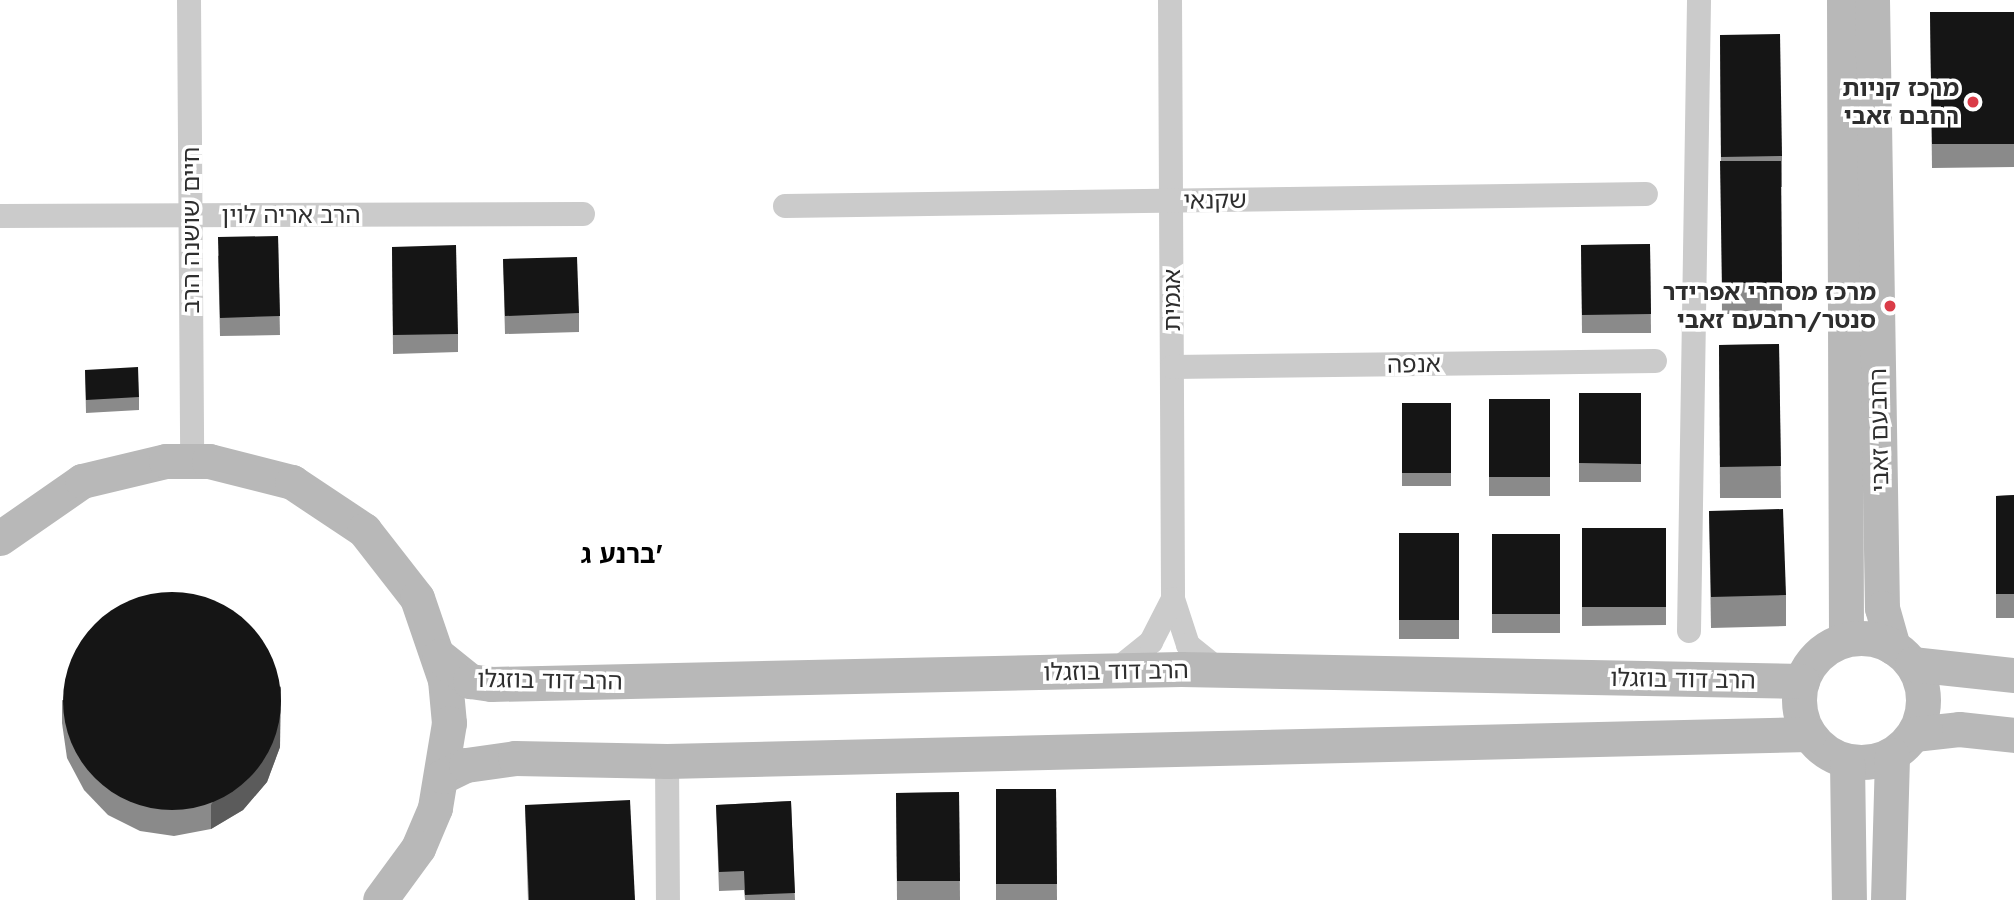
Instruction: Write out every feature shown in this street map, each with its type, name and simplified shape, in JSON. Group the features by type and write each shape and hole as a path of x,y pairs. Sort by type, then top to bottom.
{"street":[{"name":"חיים שושנה הרב","path":"190,0 192,461"},
{"name":"אגמית","path":"1170,0 1173,599 1188,645 1219,670"},
{"path":"1689,631 1699,0"},
{"name":"רחבעם זאבי","path":"1844,0 1846,639"},
{"name":"רחבעם זאבי","path":"1872,0 1882,608 1903,656"},
{"name":"שקנאי","path":"785,206 1646,194"},
{"name":"הרב אריה לוין","path":"0,216 583,214"},
{"name":"אנפה","path":"1172,367 1655,361"},
{"path":"0,538 44,502 82,481 123,468 192,461 292,482 355,524 393,562 417,598 439,656 449,723 443,776 418,848 380,900"},
{"name":"אגמית","path":"1115,671 1151,642 1173,599"},
{"path":"1847,761 1809,734 1799,707 1802,681 1816,658 1846,639 1903,656 2014,675"},
{"name":"הרב דוד בוזגלו","path":"439,656 470,681 491,684 1219,670 1802,681"},
{"path":"1888,900 1903,745 1924,700 1903,656"},
{"path":"1847,761 1959,729 2014,735"},
{"path":"443,776 466,765 515,758 667,761 1809,734"},
{"path":"667,761 668,900"},
{"path":"1847,761 1849,900"}],"building":[{"name":"מרכז קניות רחבם זאבי","path":"1930,12 2014,12 2014,144 1932,144"},
{"path":"1780,34 1782,156 1721,157 1720,35"},
{"path":"1720,161 1781,161 1782,283 1722,283"},
{"path":"278,236 280,316 220,318 218,237"},
{"path":"1650,244 1651,314 1582,315 1581,245"},
{"path":"456,245 458,334 393,335 392,247"},
{"path":"577,257 579,313 505,316 503,259"},
{"path":"1779,344 1781,466 1720,467 1719,345"},
{"path":"138,367 139,397 86,400 85,370"},
{"path":"1579,393 1641,393 1641,464 1579,463"},
{"path":"1489,399 1550,399 1550,477 1489,477"},
{"path":"1402,403 1451,403 1451,473 1402,473"},
{"path":"2014,495 2014,594 1996,594 1996,496"},
{"path":"1783,509 1786,595 1711,597 1709,511"},
{"path":"1582,528 1666,528 1666,607 1582,607"},
{"path":"1399,533 1459,533 1459,620 1399,620"},
{"path":"1492,534 1560,534 1560,614 1492,614"},
{"path":"183,592 214,600 233,610 249,624 263,640 273,659 281,701 273,743 263,762 249,778 233,792 204,806 161,810 140,806 111,792 81,762 67,733 63,690 67,669 81,640 111,610 140,596"},
{"path":"996,789 1056,789 1057,884 996,884"},
{"path":"959,792 960,881 897,881 896,793"},
{"path":"630,800 635,900 529,900 525,805"},
{"path":"791,801 795,893 745,895 744,871 719,872 716,805"}],"place":[{"name":"מרכז קניות רחבם זאבי","path":"1973,102"},
{"name":"מרכז מסחרי אפרידר סנטר/רחבעם זאבי","path":"1890,306"}],"district":[{"name":"ברנע ג'","path":"622,555"}]}
